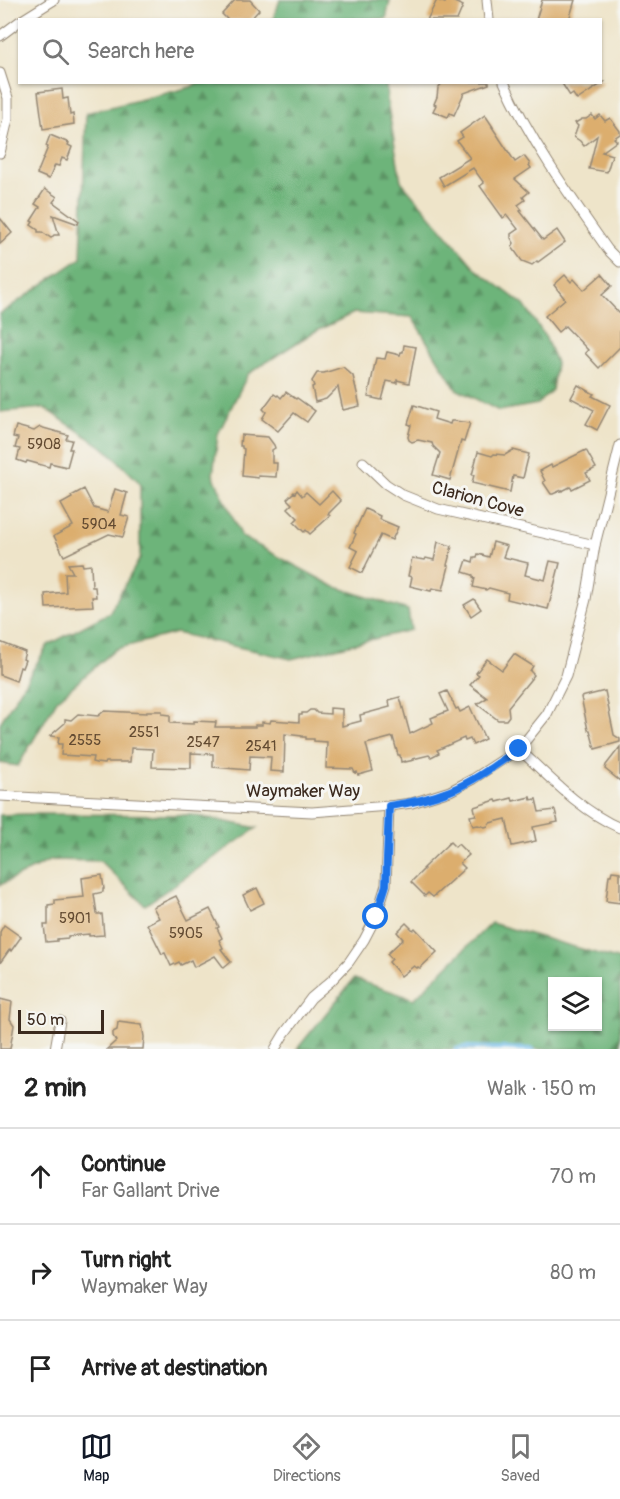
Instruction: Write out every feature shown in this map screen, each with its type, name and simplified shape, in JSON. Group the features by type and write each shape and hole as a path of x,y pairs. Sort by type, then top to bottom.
{"street":[{"path":"24,18 54,0"},
{"path":"487,0 489,18"},
{"path":"0,36 18,22"},
{"path":"0,73 8,98 8,119 0,153"},
{"path":"505,84 514,104 552,168 608,250 620,262"},
{"name":"Waymaker Way","path":"0,796 312,812 412,803 450,791 473,779 519,749 547,714 566,676 586,599 595,545 620,445"},
{"name":"Clarion Cove","path":"363,462 386,484 403,495 438,509 595,545"},
{"path":"519,749 584,807 609,824 620,828"},
{"path":"275,1049 311,998 349,962 376,917 386,885 389,806"},
{"path":"55,1049 60,1021"}],"green space":[{"path":"280,0 390,0 386,18 273,18"},
{"path":"196,84 386,84 401,181 476,269 524,305 545,336 556,363 552,390 538,404 499,411 456,389 412,317 354,313 312,333 248,374 218,434 213,475 242,537 333,586 408,610 411,630 291,659 176,633 116,649 57,700 18,766 0,763 0,723 48,645 109,613 140,558 140,483 107,450 44,408 0,412 0,314 81,258 86,113"},
{"path":"0,815 192,815 257,828 145,905 100,861 51,860 0,885"},
{"path":"491,923 620,960 620,1049 297,1049 354,979 414,999"}],"building":[{"path":"235,0 250,0 259,10 252,18 226,18 222,14"},
{"path":"437,0 445,3 446,0 450,0 463,6 458,18 428,18"},
{"path":"542,0 575,0 570,18 537,18"},
{"path":"441,84 489,84 464,93 454,115 450,113 448,117 433,111 438,88"},
{"path":"562,84 601,84 577,100 573,94 570,96"},
{"path":"62,89 63,99 68,98 70,115 73,114 74,124 43,129 38,92"},
{"path":"485,115 515,162 524,156 530,164 531,168 515,179 529,192 523,197 525,200 518,205 522,210 520,211 543,240 557,230 565,242 532,265 522,261 512,247 514,243 511,234 518,229 507,215 503,218 480,186 484,183 473,168 444,186 439,177 470,158 457,141 463,137 460,133"},
{"path":"592,115 595,119 600,115 605,121 610,118 620,131 620,134 614,138 617,141 602,152 612,155 607,172 589,169 597,136 584,146 574,137 578,126 575,123"},
{"path":"50,135 69,143 68,145 72,147 67,160 62,158 59,166 55,165 49,179 37,174 48,147 46,146"},
{"path":"45,189 57,197 53,202 79,221 78,224 53,215 59,235 51,238 38,232 31,225 40,207 35,204"},
{"path":"0,218 12,233 0,244"},
{"path":"602,274 612,286 602,295 620,314 620,347 599,368 585,353 588,350 565,326 558,332 545,316 565,299 554,285 565,275 571,282 574,279 584,290"},
{"path":"404,345 416,347 409,383 397,380 397,383 387,381 382,400 368,397 376,358 385,359 387,352 400,355"},
{"path":"343,367 353,376 360,406 343,410 338,387 326,399 315,402 312,381 317,373"},
{"path":"578,385 594,394 592,396 610,405 597,430 586,424 594,410 571,398"},
{"path":"286,392 315,411 307,422 294,413 278,431 262,419 266,412 263,409 274,394 281,398"},
{"path":"414,405 436,412 434,419 450,424 451,421 470,423 464,442 461,441 450,480 433,475 440,453 432,443 409,440 411,425 408,424"},
{"path":"16,426 34,431 40,427 68,435 66,439 72,440 69,449 72,449 67,467 50,463 49,467 17,460 20,449 15,448 18,438 13,437"},
{"path":"241,435 268,437 275,448 272,450 272,463 277,463 276,477 242,476 244,449 240,446"},
{"path":"513,450 529,454 523,478 513,476 510,492 472,483 478,452 492,456 494,454 505,455"},
{"path":"586,450 596,468 586,473 590,480 572,489 570,487 551,494 543,482 545,481 540,471"},
{"path":"84,489 94,508 108,512 115,489 127,493 121,515 129,517 123,537 109,534 64,556 54,536 73,526 61,504"},
{"path":"297,490 302,496 306,492 319,504 332,491 341,501 328,514 330,516 310,534 306,530 304,532 294,522 298,518 288,508 292,504 287,499"},
{"path":"365,509 380,516 379,519 398,527 392,540 381,535 362,573 350,567 358,551 350,547"},
{"path":"438,542 452,546 443,590 432,588 431,591 410,586 412,577 408,576 412,558 434,560"},
{"path":"493,542 507,546 503,557 528,563 525,575 545,580 550,561 560,563 548,609 507,599 508,593 473,587 475,578 473,575 463,572 467,560 473,562 474,557 478,554 489,557"},
{"path":"82,563 83,566 91,565 92,587 95,587 96,597 92,597 93,606 46,608 45,594 66,592 65,573 73,573 68,564"},
{"path":"474,599 481,609 471,616 464,605"},
{"path":"0,642 25,652 23,659 25,660 22,668 20,667 16,681 0,675"},
{"path":"514,654 533,666 530,671 534,675 508,707 509,716 506,720 498,720 477,704 487,698 470,685 479,675 476,673 487,659 502,670"},
{"path":"447,691 456,709 458,708 460,712 470,707 485,739 473,745 470,739 465,741 464,738 437,750 439,753 431,757 429,755 405,762 401,762 393,737 366,744 373,771 358,775 353,769 326,768 327,742 314,741 314,739 306,739 302,736 285,734 284,772 270,771 271,757 250,756 249,770 213,767 213,754 191,753 191,768 152,767 153,749 131,748 130,762 96,763 92,762 93,757 61,755 62,744 58,744 59,737 50,736 65,723 65,719 71,720 78,714 98,716 104,711 147,713 147,711 162,711 162,714 170,715 170,723 216,722 215,727 255,727 255,725 262,725 262,722 270,723 271,720 299,722 299,715 302,713 314,710 317,713 330,714 330,708 342,709 342,726 361,721 360,715 390,707 389,700 400,697 410,734 433,723 431,718 448,711 440,694"},
{"path":"605,691 614,735 620,739 620,742 595,749 590,730 588,730 581,697"},
{"path":"620,747 620,781 605,769"},
{"path":"530,797 531,800 536,799 539,812 555,810 558,822 533,827 536,841 512,846 506,819 490,823 485,827 473,826 470,816 476,815 474,807 496,800 497,802 512,798 513,801"},
{"path":"450,842 455,847 458,844 469,855 460,863 465,868 433,897 428,893 425,896 411,882"},
{"path":"612,871 620,872 620,903 606,901 609,875"},
{"path":"102,875 103,892 94,894 97,914 102,914 104,935 68,936 68,938 57,939 57,941 46,942 44,925 48,925 48,905 55,904 55,900 84,897 82,878"},
{"path":"257,888 264,903 250,910 243,895"},
{"path":"176,896 188,920 210,909 219,927 217,928 222,938 219,940 223,948 221,949 231,962 224,968 215,956 194,967 191,960 181,965 179,962 171,966 165,953 162,954 147,924 159,918 153,907"},
{"path":"406,923 413,930 415,928 437,952 420,968 414,966 401,976 389,962 392,959 387,954 403,939 397,932"},
{"path":"4,925 21,937 0,963 0,932"},
{"path":"0,999 12,1002 10,1019 14,1025 10,1049 0,1049"},
{"path":"118,1022 142,1025 143,1049 107,1049 116,1041 113,1032 117,1030"}],"waterway":[{"path":"456,1049 465,1047 533,1049"}],"route":[{"path":"376,917 386,885 389,806 412,803 450,791 519,749"}]}
